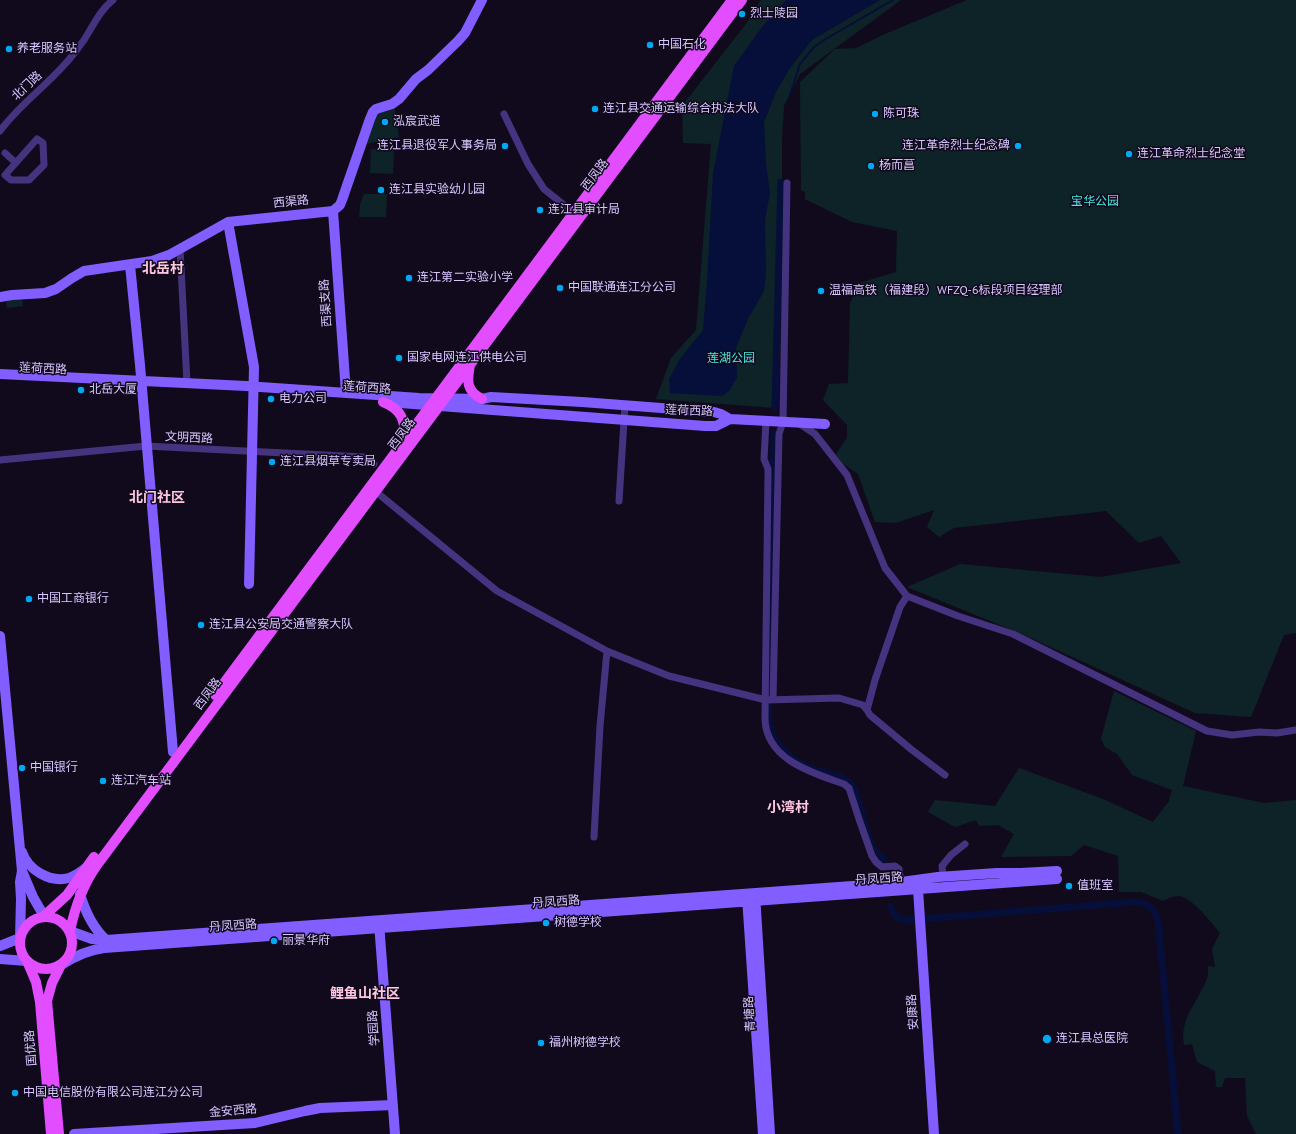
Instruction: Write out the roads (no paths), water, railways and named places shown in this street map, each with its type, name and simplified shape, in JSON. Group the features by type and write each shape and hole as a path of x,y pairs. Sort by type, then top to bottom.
{"main road":[{"path":"332,211 340,205 373,112 376,109 396,102 416,79 428,70 458,41 465,33 482,0"},
{"name":"西凤路","path":"70,931 80,894 96,865 375,491 437,402 574,213 732,0"},
{"name":"西凤路","path":"44,916 67,895 404,440 470,364 742,0"},
{"name":"西渠路","path":"0,297 12,294 45,293 56,289 84,272 146,263 180,248 228,222 332,211"},
{"name":"西渠支路","path":"332,211 346,393"},
{"path":"228,222 254,361 249,584"},
{"path":"130,265 173,752"},
{"path":"470,364 468,375 469,387 476,396 482,399 481,410"},
{"name":"莲荷西路","path":"0,374 141,384 346,393 437,402 481,410 713,426 730,419 825,424"},
{"name":"莲荷西路","path":"0,380 141,384 187,383 383,402 437,402 491,398 714,412 730,419"},
{"path":"383,402 391,405 400,414 404,425 404,440"},
{"path":"0,636 22,871 20,882 21,904 20,938 20,946 22,954 27,961 33,966 47,969 61,965 66,960 72,946 70,931 62,922 57,918 44,916 31,921 26,925 20,938 0,946"},
{"path":"20,847 23,857 31,867 48,877 61,879 69,878 86,868"},
{"path":"22,871 33,897 44,916"},
{"name":"丹凤西路","path":"70,931 92,939 106,940 379,924 751,897 918,889 1057,875 997,873 942,877 751,897"},
{"name":"安康路","path":"918,889 934,1134"},
{"path":"80,894 89,919 99,934 106,940"},
{"name":"青塘路","path":"751,897 763,1134"},
{"name":"青塘路","path":"751,897 770,1134"},
{"name":"丹凤西路","path":"61,965 77,955 91,950 104,948 379,924"},
{"name":"学园路","path":"379,924 395,1134"},
{"path":"0,959 27,961"},
{"name":"国优路","path":"27,961 36,982 40,1002 51,1134"},
{"name":"国优路","path":"59,1134 47,1001 52,983 61,965"},
{"name":"金安西路","path":"74,1134 256,1123 320,1108 393,1105"}],"street":[{"name":"北门路","path":"0,131 20,107 65,64 83,42 105,6 113,0"},
{"path":"504,114 528,164 544,189 574,213"},
{"path":"38,138 43,143 44,165 29,180 11,180 5,175 16,163 38,138"},
{"path":"2,150 16,163"},
{"path":"787,183 783,422 779,434 769,700 766,728 775,746 786,758 802,768 844,784 849,788 872,856 882,867 895,866 900,869 901,882"},
{"path":"180,248 187,383"},
{"path":"619,501 625,406"},
{"path":"766,421 764,459 768,469 769,700"},
{"path":"798,422 815,434 847,475 885,568 906,596 958,616 1013,634 1207,731 1232,735 1259,732 1277,733 1296,730"},
{"name":"文明西路","path":"0,460 146,446 364,457 374,464"},
{"path":"375,491 497,590 607,651 669,676 769,700 839,698 863,705 870,715 945,775"},
{"path":"867,710 875,680 900,607 906,596"},
{"path":"594,837 600,726 607,651"},
{"path":"942,877 942,866 951,855 965,844"}],"waterway":[{"path":"790,95 800,64 814,47 893,0"},
{"path":"775,407 781,182"},
{"path":"774,433 768,710 771,731 777,743 792,758 810,768 836,775 852,785 872,848 884,860"},
{"path":"891,907 896,917 908,920 1135,902 1150,907 1155,912 1158,920 1178,1134"}],"place":[{"name":"烈士陵园","path":"742,14"},
{"name":"中国石化","path":"650,45"},
{"name":"养老服务站","path":"9,49"},
{"name":"连江县交通运输综合执法大队","path":"595,109"},
{"name":"陈可珠","path":"875,114"},
{"name":"泓宸武道","path":"385,122"},
{"name":"连江县退役军人事务局","path":"505,146"},
{"name":"连江革命烈士纪念碑","path":"1018,146"},
{"name":"连江革命烈士纪念堂","path":"1129,154"},
{"name":"杨而菖","path":"871,166"},
{"name":"连江县实验幼儿园","path":"381,190"},
{"name":"连江县审计局","path":"540,210"},
{"name":"连江第二实验小学","path":"409,278"},
{"name":"中国联通连江分公司","path":"560,288"},
{"name":"温福高铁（福建段）WFZQ-6标段项目经理部","path":"821,291"},
{"name":"国家电网连江供电公司","path":"399,358"},
{"name":"北岳大厦","path":"81,390"},
{"name":"电力公司","path":"271,399"},
{"name":"连江县烟草专卖局","path":"272,462"},
{"name":"中国工商银行","path":"29,599"},
{"name":"连江县公安局交通警察大队","path":"201,625"},
{"name":"中国银行","path":"22,768"},
{"name":"连江汽车站","path":"103,781"},
{"name":"值班室","path":"1069,886"},
{"name":"树德学校","path":"546,923"},
{"name":"丽景华府","path":"274,941"},
{"name":"连江县总医院","path":"1047,1039"},
{"name":"福州树德学校","path":"541,1043"},
{"name":"中国电信股份有限公司连江分公司","path":"15,1093"}],"district":[{"name":"北岳村","path":"163,269"},
{"name":"北门社区","path":"157,498"},
{"name":"小湾村","path":"788,808"},
{"name":"鲤鱼山社区","path":"365,994"}],"park label":[{"name":"宝华公园","path":"1095,202"},
{"name":"莲湖公园","path":"731,359"}]}
